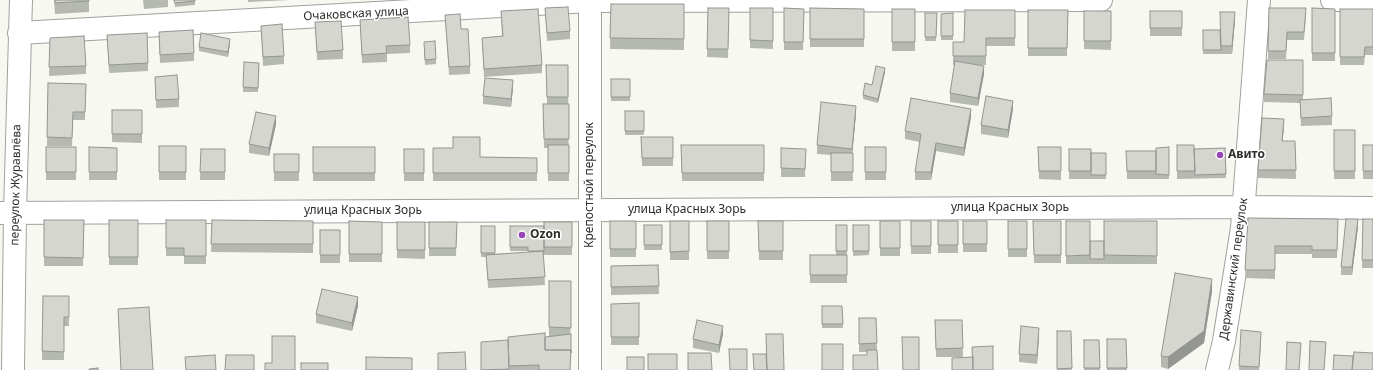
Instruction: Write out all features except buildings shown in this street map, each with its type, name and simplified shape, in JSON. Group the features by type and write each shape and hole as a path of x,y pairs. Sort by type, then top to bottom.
{"street":[{"name":"переулок Журавлёва","path":"13,370 7,213 21,0"},
{"name":"Очаковская улица","path":"19,33 590,0 1101,0"},
{"name":"Крепостной переулок","path":"590,0 590,370"},
{"name":"Державинский переулок","path":"1219,361 1242,228 1260,0"},
{"path":"1332,0 1373,0"},
{"name":"улица Красных Зорь","path":"7,213 1244,207 1373,208"},
{"path":"1203,370 1219,361"}],"place":[{"name":"Авито","path":"1220,155"},
{"name":"Ozon","path":"522,235"}]}
